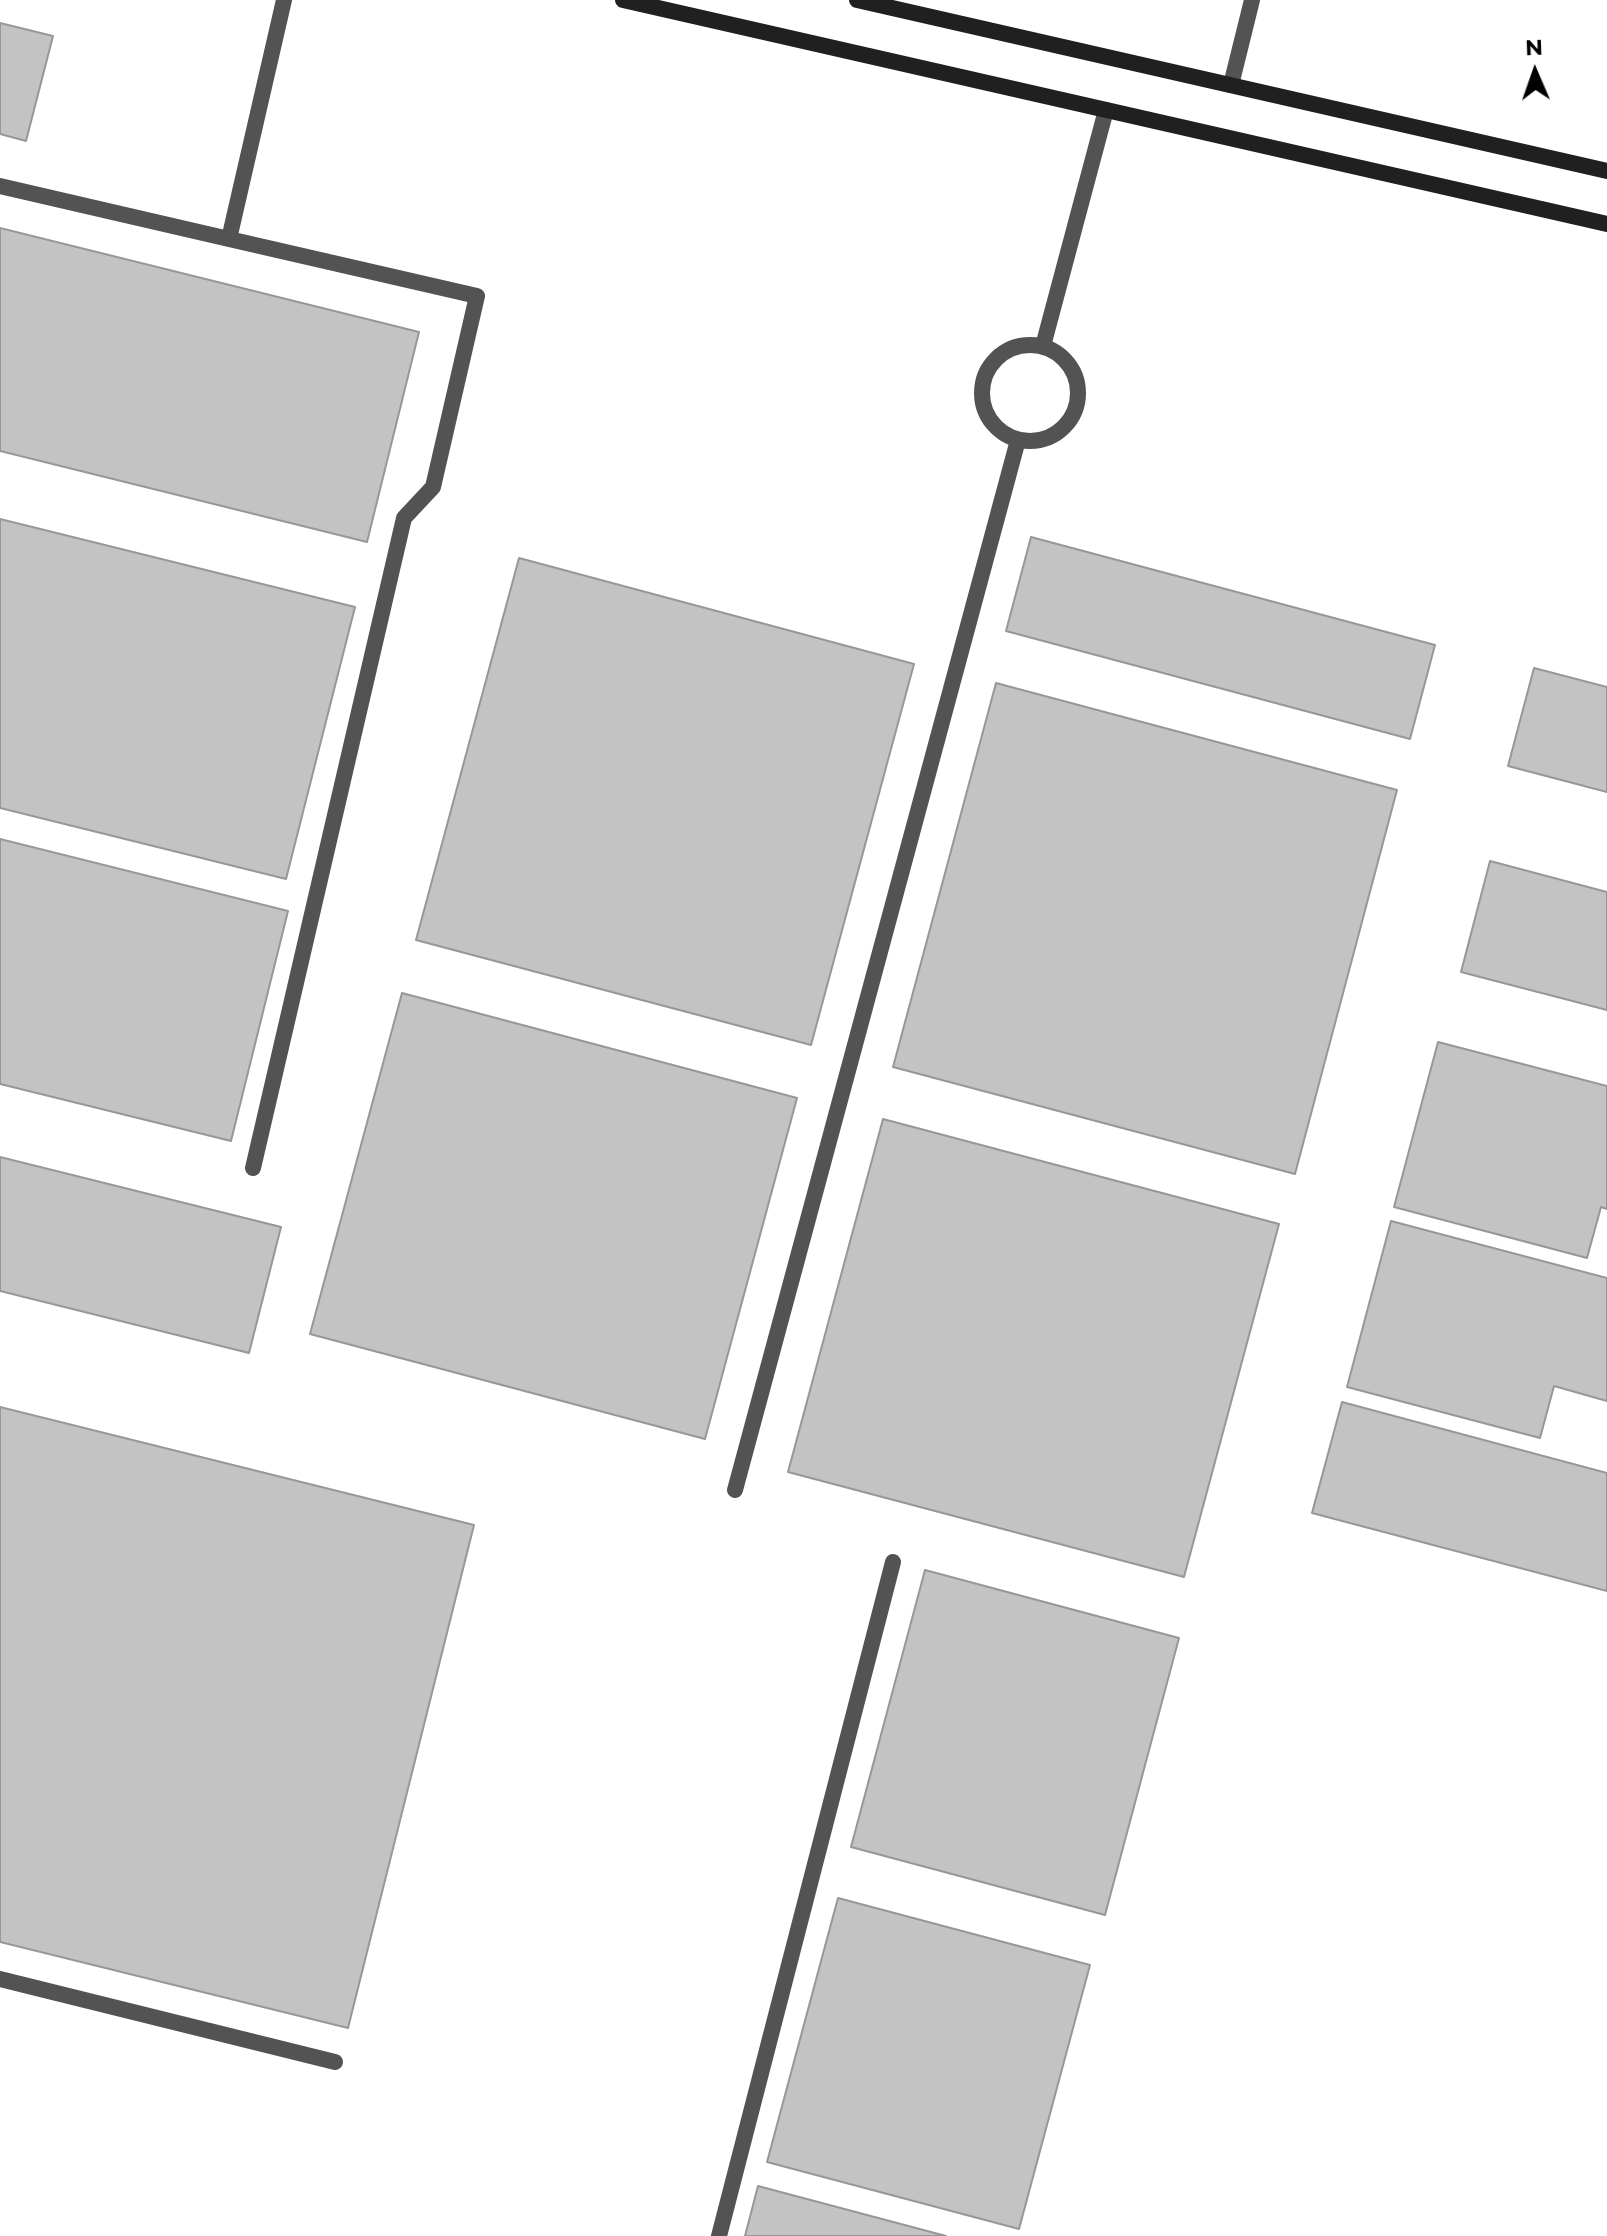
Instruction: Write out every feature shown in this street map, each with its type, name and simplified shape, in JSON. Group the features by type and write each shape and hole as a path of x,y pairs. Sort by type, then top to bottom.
{"street":[{"path":"623,0 1607,224"},
{"path":"857,0 1607,171"}],"lane":[{"path":"229,239 284,0"},
{"path":"1231,85 1252,0"},
{"path":"1043,346 1106,110"},
{"path":"0,186 477,296 433,487 404,518 253,1168"},
{"path":"1028,344 1043,346 1059,354 1071,366 1077,382 1078,399 1073,415 1063,429 1049,438 1032,442 1018,440 999,431 988,419 981,402 981,385 987,369 1004,352 1028,344"},
{"path":"735,1490 1018,440"},
{"path":"719,2236 893,1562"},
{"path":"0,1979 335,2062"}],"building":[{"path":"0,23 53,36 26,141 0,134"},
{"path":"0,228 419,332 367,542 0,451"},
{"path":"0,519 355,607 286,879 0,808"},
{"path":"1031,537 1435,645 1410,739 1006,631"},
{"path":"519,558 914,664 811,1045 416,940"},
{"path":"1534,668 1607,687 1607,792 1508,766"},
{"path":"996,683 1397,790 1295,1174 893,1067"},
{"path":"0,839 288,911 231,1141 0,1084"},
{"path":"1490,861 1607,892 1607,1010 1461,972"},
{"path":"402,993 797,1098 705,1439 310,1334"},
{"path":"1438,1042 1607,1086 1607,1209 1601,1207 1587,1258 1394,1207"},
{"path":"883,1119 1279,1224 1184,1577 788,1472"},
{"path":"0,1157 281,1227 249,1353 0,1291"},
{"path":"1391,1221 1607,1278 1607,1401 1554,1386 1540,1438 1347,1387"},
{"path":"1342,1402 1607,1473 1607,1591 1312,1513"},
{"path":"0,1407 474,1525 348,2028 0,1942"},
{"path":"925,1570 1179,1638 1105,1915 851,1847"},
{"path":"838,1898 1090,1965 1019,2229 767,2162"},
{"path":"758,2186 946,2236 745,2236"}]}
